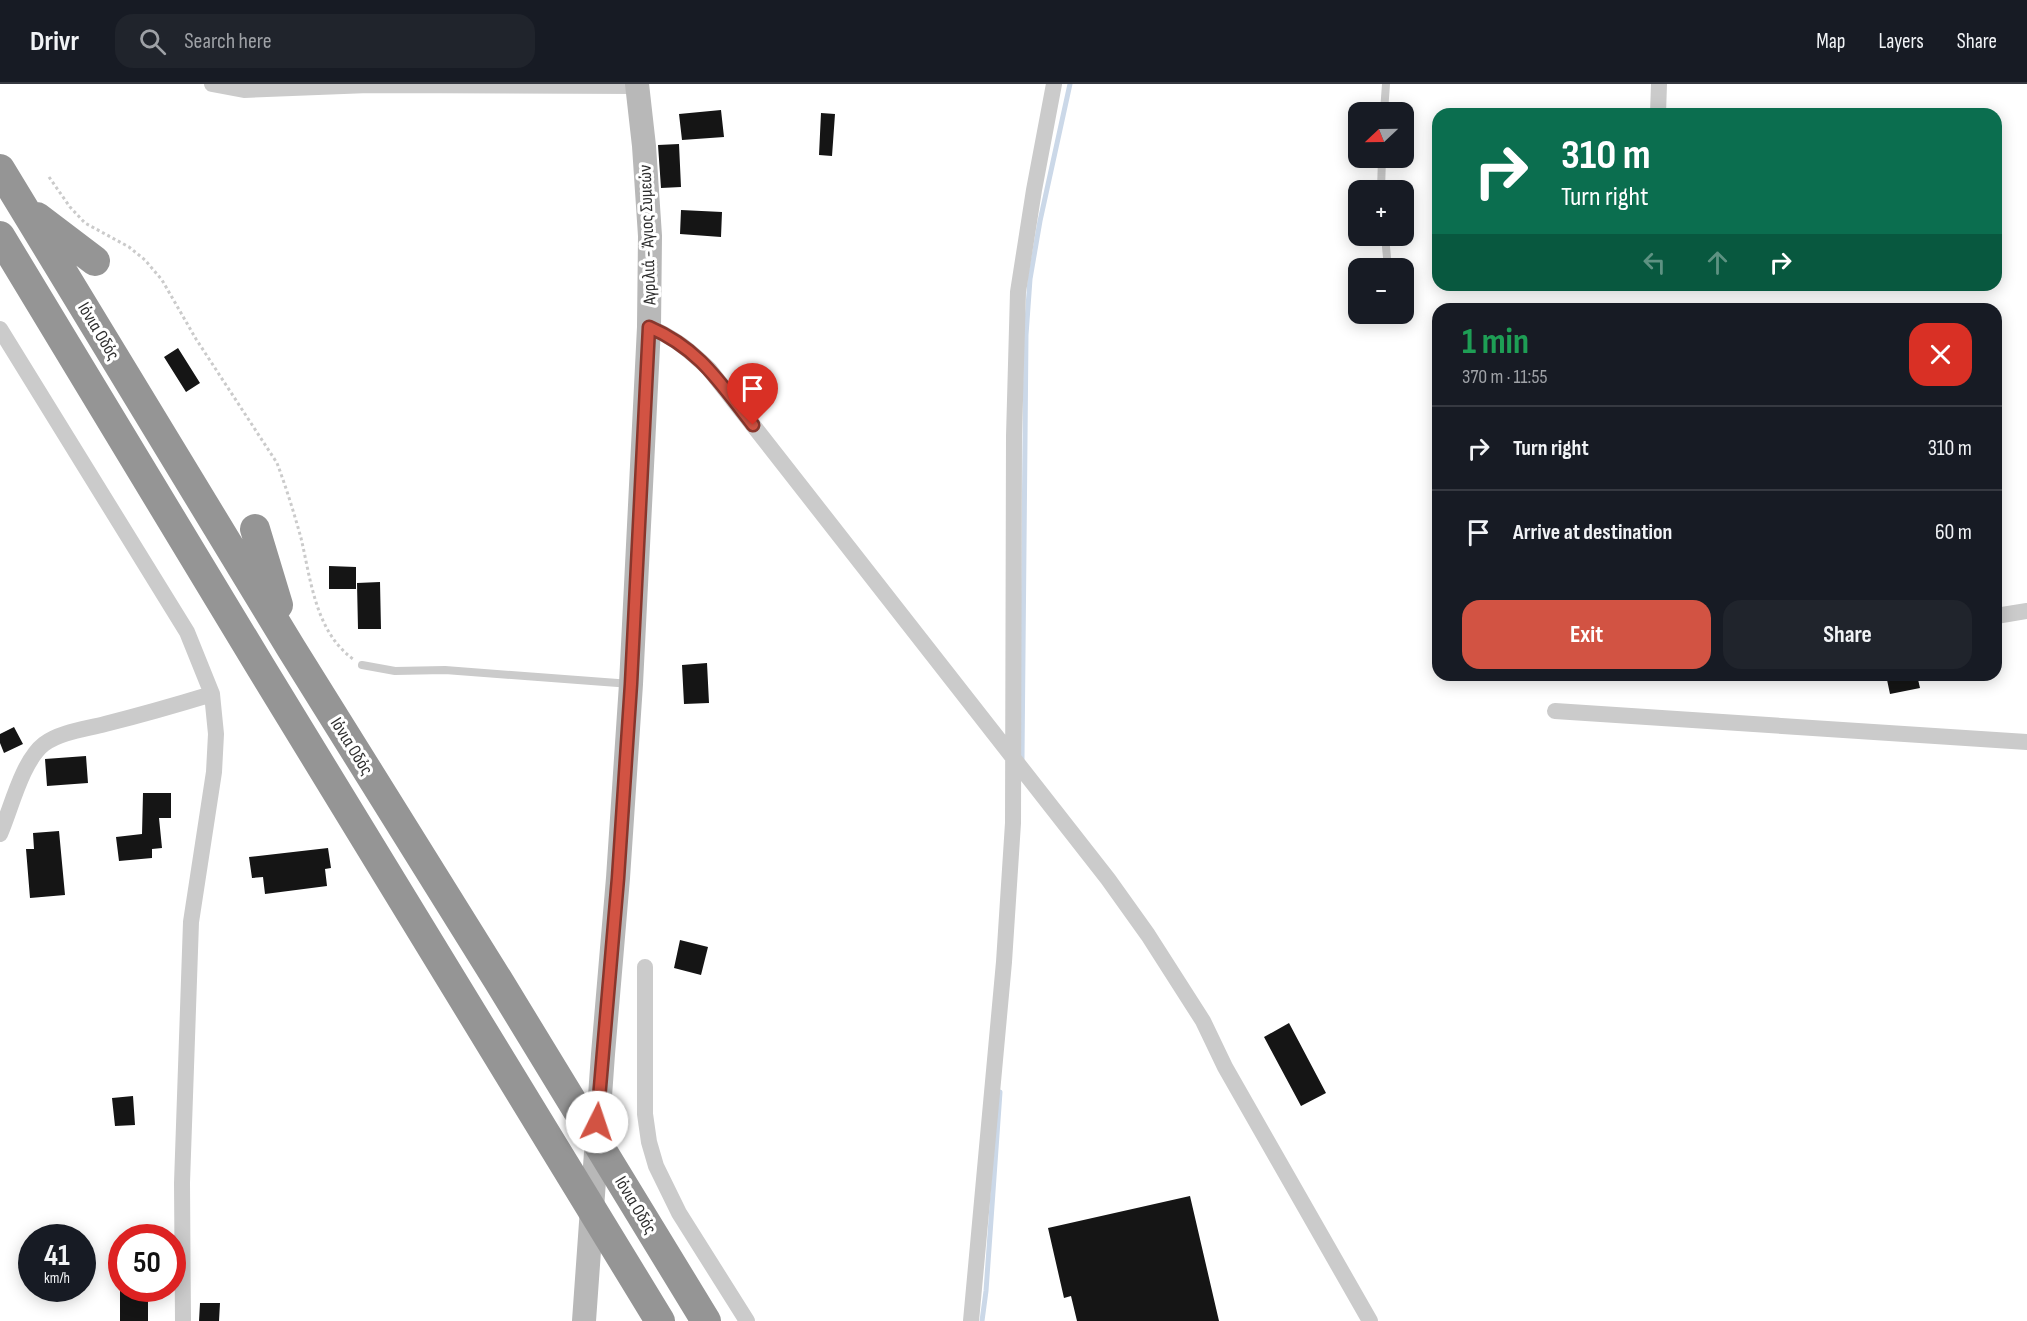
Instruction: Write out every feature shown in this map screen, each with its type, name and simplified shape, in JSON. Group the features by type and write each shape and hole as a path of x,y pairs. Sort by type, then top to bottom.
{"highway":[{"name":"Ιόνια Οδός","path":"0,169 291,648 498,980 706,1321"},
{"path":"22,206 95,261"},
{"name":"Ιόνια Οδός","path":"0,236 660,1321"},
{"path":"255,529 291,648"}],"main road":[{"name":"Αγριλιά - Άγιος Συμεών","path":"584,1312 631,684 649,327 650,236 637,85"}],"street":[{"path":"212,84 244,90 380,85 637,85"},
{"path":"971,1321 1004,962 1013,823 1014,436 1018,292 1054,84"},
{"path":"1658,108 1659,84"},
{"path":"649,327 685,346 709,369 1108,879 1203,1021 1225,1067 1370,1321"},
{"path":"0,329 187,632 212,694 216,734 214,772 191,922 182,1183 183,1321"},
{"path":"2002,614 2027,611"},
{"path":"0,834 19,783 43,745 65,735 212,694"},
{"path":"1556,711 2027,742"},
{"path":"645,967 645,1114 656,1167 679,1213 747,1321"}],"lane":[{"path":"1385,102 1386,84"},
{"path":"362,665 394,671 479,672 631,684"}],"path":[{"path":"49,177 70,207 85,223 129,247 145,260 162,280 196,339 277,463 292,507 311,587 321,616 347,654 362,665"}],"building":[{"path":"721,110 724,137 682,140 679,114"},
{"path":"821,113 835,114 832,156 819,155"},
{"path":"679,144 681,187 661,188 658,145"},
{"path":"681,210 722,212 721,237 680,234"},
{"path":"178,348 200,383 186,392 164,357"},
{"path":"329,566 356,567 356,589 329,589"},
{"path":"380,582 381,629 358,629 357,583"},
{"path":"707,663 709,703 684,704 682,665"},
{"path":"1887,681 1918,681 1920,688 1890,694"},
{"path":"14,727 23,744 4,753 0,743 0,734"},
{"path":"86,756 88,783 47,786 45,759"},
{"path":"143,793 171,793 171,818 159,818 162,848 152,849 152,858 119,861 116,837 142,834"},
{"path":"59,831 65,895 30,898 26,849 34,849 33,833"},
{"path":"328,848 331,868 325,869 327,886 265,894 263,877 252,878 249,857"},
{"path":"680,940 708,947 701,975 674,968"},
{"path":"1289,1023 1326,1093 1301,1106 1264,1037"},
{"path":"133,1096 135,1125 115,1126 112,1098"},
{"path":"1190,1196 1219,1321 1077,1321 1071,1296 1064,1298 1048,1228"},
{"path":"120,1302 148,1302 148,1321 120,1321"},
{"path":"200,1303 220,1303 219,1321 199,1321"}],"waterway":[{"path":"1022,759 1026,335 1030,279 1040,221 1070,84"},
{"path":"982,1321 1000,1092"}],"route":[{"path":"597,1122 618,878 631,684 649,327 685,346 709,369 753,425"}]}
